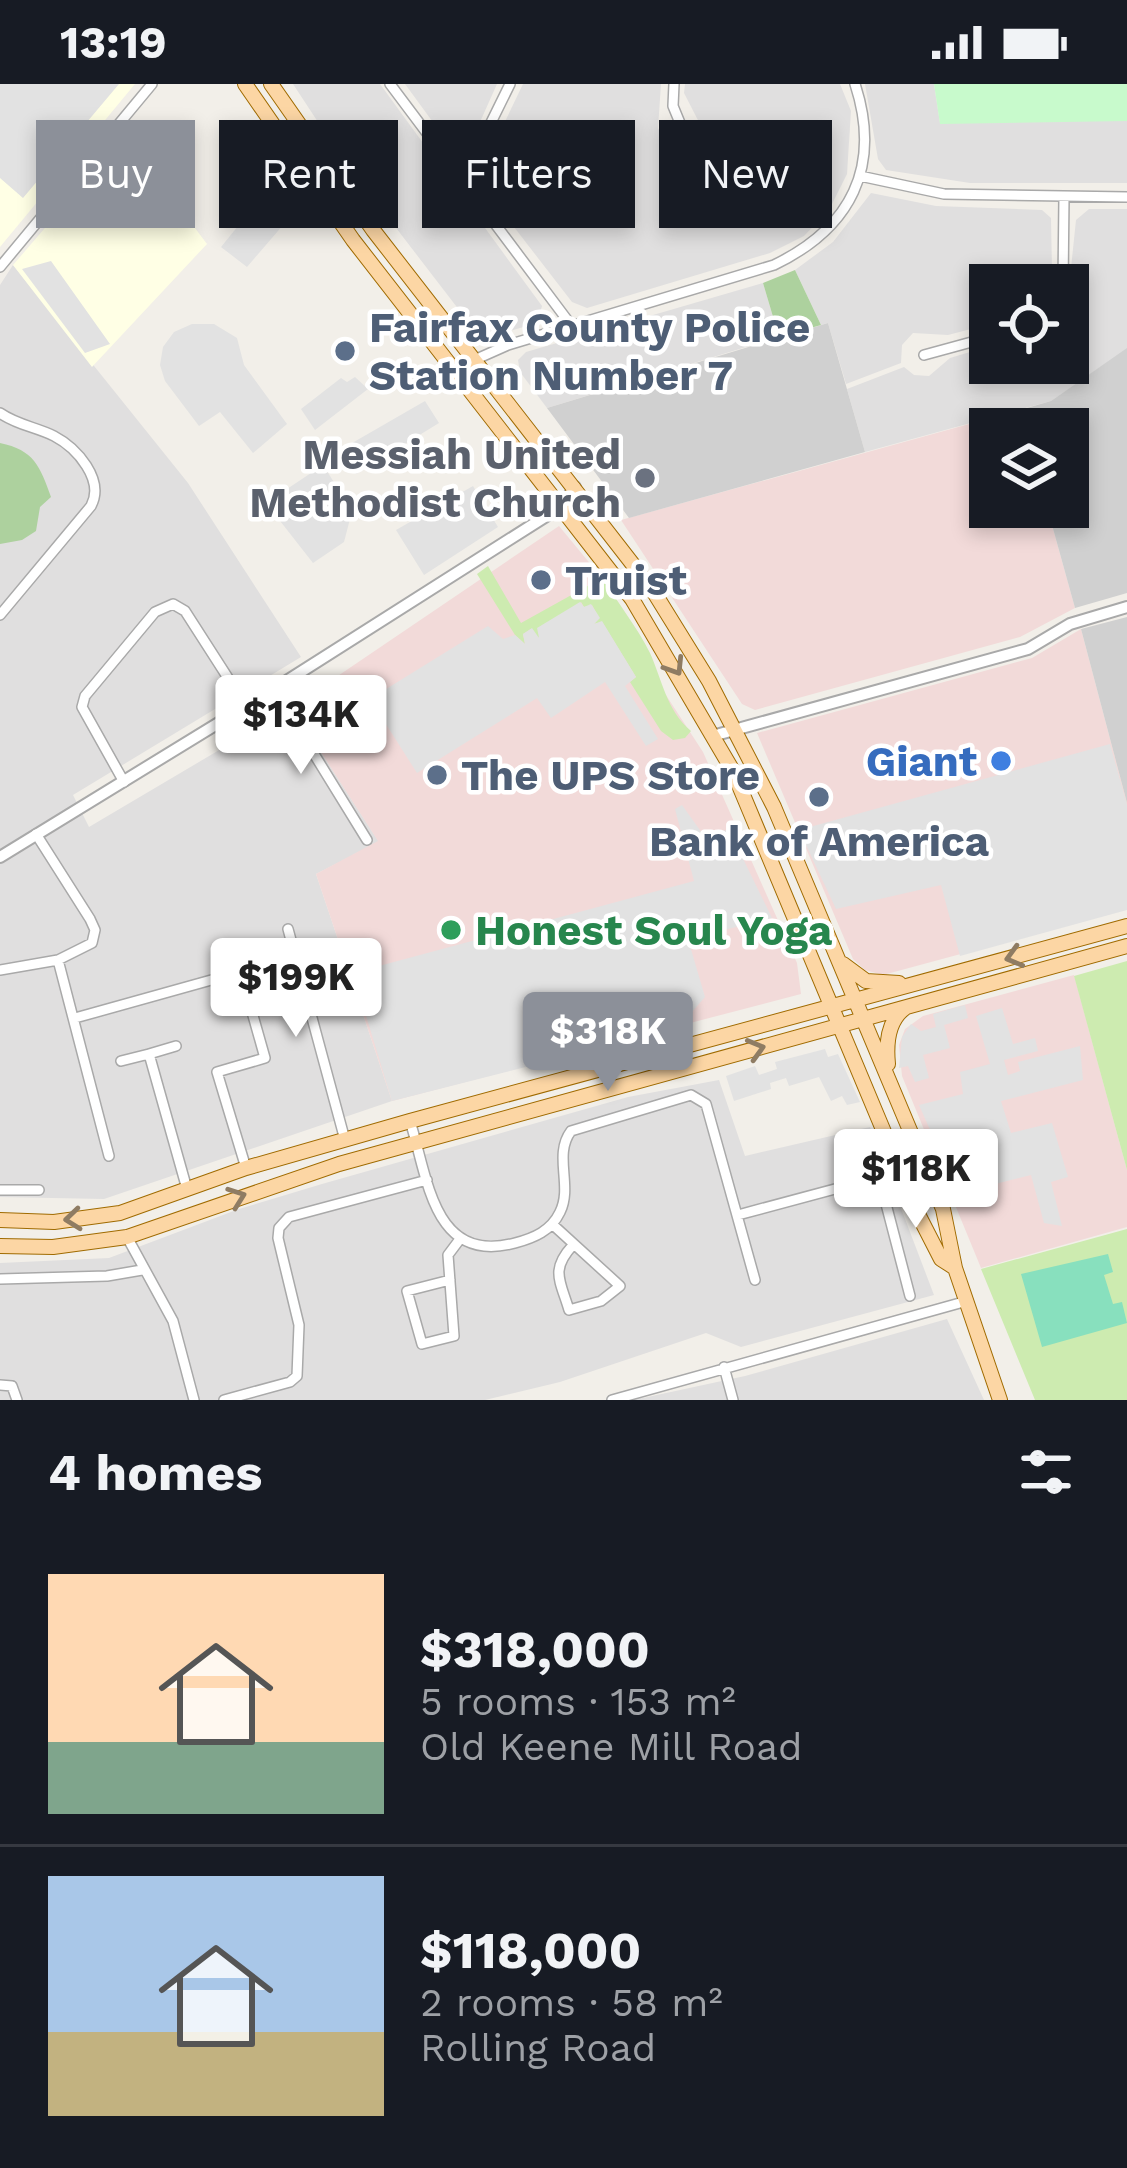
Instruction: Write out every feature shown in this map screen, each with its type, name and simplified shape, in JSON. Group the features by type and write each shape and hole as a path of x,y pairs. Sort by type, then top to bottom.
{"main road":[{"path":"245,84 303,172 632,599 716,735 941,1259 956,1268"},
{"path":"271,84 363,217 652,590 736,729 774,807 943,1209 956,1268 1000,1400"},
{"path":"0,1220 54,1222 120,1213 246,1168 410,1121 1127,926"},
{"path":"0,1246 53,1247 127,1237 252,1191 1127,946"},
{"path":"835,956 869,982 923,983"},
{"path":"889,1081 887,1043 894,1018 920,1001"}],"street":[{"path":"0,267 152,84"},
{"path":"390,84 422,128"},
{"path":"492,120 510,84"},
{"path":"674,84 673,106 678,120"},
{"path":"454,369 571,326 774,265 804,250 841,214 860,176 865,119 855,84"},
{"path":"860,176 944,194 1127,197"},
{"path":"1063,264 1064,197"},
{"path":"497,228 571,326"},
{"path":"924,355 969,343"},
{"path":"0,413 65,444 92,476 97,490 91,506 0,615"},
{"path":"0,857 562,506 575,487"},
{"path":"124,782 82,707 85,696 164,606 172,604 185,611 247,706"},
{"path":"716,735 1028,649 1070,624 1127,607"},
{"path":"274,689 367,840"},
{"path":"0,970 58,960 92,943 95,930 36,834"},
{"path":"288,928 345,1140"},
{"path":"58,960 109,1156"},
{"path":"75,1018 240,972"},
{"path":"246,1168 217,1072 265,1058 252,1012"},
{"path":"122,1061 176,1046"},
{"path":"149,1054 187,1189"},
{"path":"410,1121 441,1218 460,1239 494,1248 536,1236 552,1224 563,1203 562,1145 571,1131 691,1096 706,1104 755,1280"},
{"path":"738,1215 902,1171"},
{"path":"879,1177 910,1296"},
{"path":"224,1400 297,1376 299,1325 278,1238 281,1224 289,1217 427,1180"},
{"path":"0,1190 39,1190"},
{"path":"552,1224 620,1286 601,1301 569,1310 558,1271 559,1260 574,1245"},
{"path":"127,1237 173,1321 194,1400"},
{"path":"450,1280 407,1291 422,1344 454,1336 450,1280 448,1255 460,1239"},
{"path":"0,1279 107,1276 142,1270"},
{"path":"612,1400 967,1301"},
{"path":"724,1366 733,1400"},
{"path":"0,1385 12,1386 16,1400"}],"shaded area":[{"path":"0,84 135,84 105,120 36,120 36,204 0,247"},
{"path":"0,84 119,84 89,120 36,120 36,183 23,198 0,178"},
{"path":"293,84 380,84 422,142 422,228 485,228 542,306 537,323 489,337 476,332 396,228 398,120 317,120"},
{"path":"405,84 497,84 481,120 431,120"},
{"path":"523,84 661,84 659,228 812,228 770,253 587,308 572,302 515,228 635,228 635,120 506,120"},
{"path":"685,84 840,84 851,111 847,174 832,204 832,120 698,120 684,93"},
{"path":"865,84 934,84 940,123 1127,120 1127,183 970,183 886,170 878,159"},
{"path":"871,193 936,206 1042,210 1051,218 1052,264 969,264 969,330 948,335 913,333 902,345 901,363 846,384 828,323 821,325 795,270 833,242"},
{"path":"1089,209 1127,209 1127,349 1089,375 1089,264 1071,264 1076,220"},
{"path":"45,228 195,228 207,244 92,367 13,265"},
{"path":"236,228 281,228 247,267 221,247"},
{"path":"51,261 110,344 85,353 22,269"},
{"path":"13,265 188,483 301,657 73,795 89,827 292,707 379,842 316,874 392,1101 104,1199 0,1197 0,285"},
{"path":"763,283 779,337 547,408 520,372 518,360 526,352"},
{"path":"828,323 865,452 629,518 547,408"},
{"path":"192,324 214,324 237,338 244,365 287,424 253,453 220,412 199,426 165,381 160,365 163,347 174,332"},
{"path":"1127,348 1127,593 1075,608 1053,528 1089,528 1089,408 1027,408 1051,401 1075,384 1089,384 1089,374"},
{"path":"969,352 969,384 1076,384 1051,401 1025,408 969,408 969,423 865,452 847,389 904,367 914,375 929,376 950,358"},
{"path":"355,377 368,389 315,430 301,409 341,378 347,382"},
{"path":"425,401 439,423 356,474 340,450"},
{"path":"969,424 969,528 1053,528 1075,608 1020,637 755,710 742,704 621,520"},
{"path":"323,465 346,501 350,519 344,542 313,563 266,503"},
{"path":"473,486 498,527 424,575 396,530"},
{"path":"559,526 602,578 641,637 662,689 703,752 797,963 801,994 392,1101 316,874 378,841 292,707"},
{"path":"580,602 584,607 591,604 600,618 594,624 602,621 636,677 625,686 658,739 646,746 605,682 551,718 537,698 417,773 370,699 488,626 503,639 515,635 525,644 523,634 532,628 539,638 537,628"},
{"path":"1127,617 1127,803 1081,629"},
{"path":"1081,629 1127,803 1127,909 883,975 865,970 853,959 757,733 1032,658"},
{"path":"1110,744 1127,805 1127,910 960,956 941,885 836,909 799,830"},
{"path":"682,805 702,833 729,830 772,918 688,939 705,997 678,1028 392,1101 353,973 694,881 675,809"},
{"path":"1074,975 1127,1170 1127,1227 981,1268 902,1076 899,1045 905,1029 923,1016"},
{"path":"965,1005 968,1018 944,1025 950,1048 923,1055 929,1078 915,1082 908,1066 899,1068 902,1037 911,1024 921,1031 936,1027 933,1014"},
{"path":"1002,1008 1013,1044 1035,1038 1038,1051 1004,1060 1008,1075 1020,1071 1018,1062 1080,1046 1083,1080 1001,1101 1011,1133 1052,1123 1068,1177 1051,1182 1062,1226 1044,1223 1031,1175 967,1191 960,1165 947,1168 919,1105 963,1094 960,1072 990,1064 976,1016"},
{"path":"825,1049 828,1057 838,1054 860,1102 847,1105 842,1096 831,1101 819,1077 789,1086 786,1078 770,1083 771,1089 734,1101 726,1076 755,1066 759,1075 777,1069 775,1062"},
{"path":"719,1080 745,1156 870,1127 934,1295 741,1347 706,1333 560,1382 485,1400 0,1400 0,1263 109,1258 239,1209 322,1184 628,1097"},
{"path":"947,1319 984,1400 609,1400 643,1398 745,1376"}],"green space":[{"path":"934,84 1127,84 1127,121 940,124"},
{"path":"795,270 821,325 779,337 763,283"},
{"path":"0,443 21,450 34,461 51,497 40,507 36,531 22,540 0,544"},
{"path":"488,566 521,623 602,578 645,643 666,695 691,731 673,740 661,731 630,682 636,677 602,622 594,624 599,618 592,605 584,607 581,602 538,638 531,629 523,634 525,644 477,574"},
{"path":"1127,961 1127,1170 1074,976"},
{"path":"1127,1229 1127,1400 1035,1400 981,1269"},
{"path":"1108,1254 1113,1272 1104,1275 1113,1304 1122,1302 1127,1323 1042,1347 1021,1274"}],"place":[{"name":"Fairfax County Police Station Number 7","path":"345,351"},
{"name":"Messiah United Methodist Church","path":"645,478"},
{"name":"Truist","path":"541,580"},
{"name":"Giant","path":"1001,761"},
{"name":"The UPS Store","path":"437,775"},
{"name":"Bank of America","path":"819,797"},
{"name":"Honest Soul Yoga","path":"451,930"}]}
